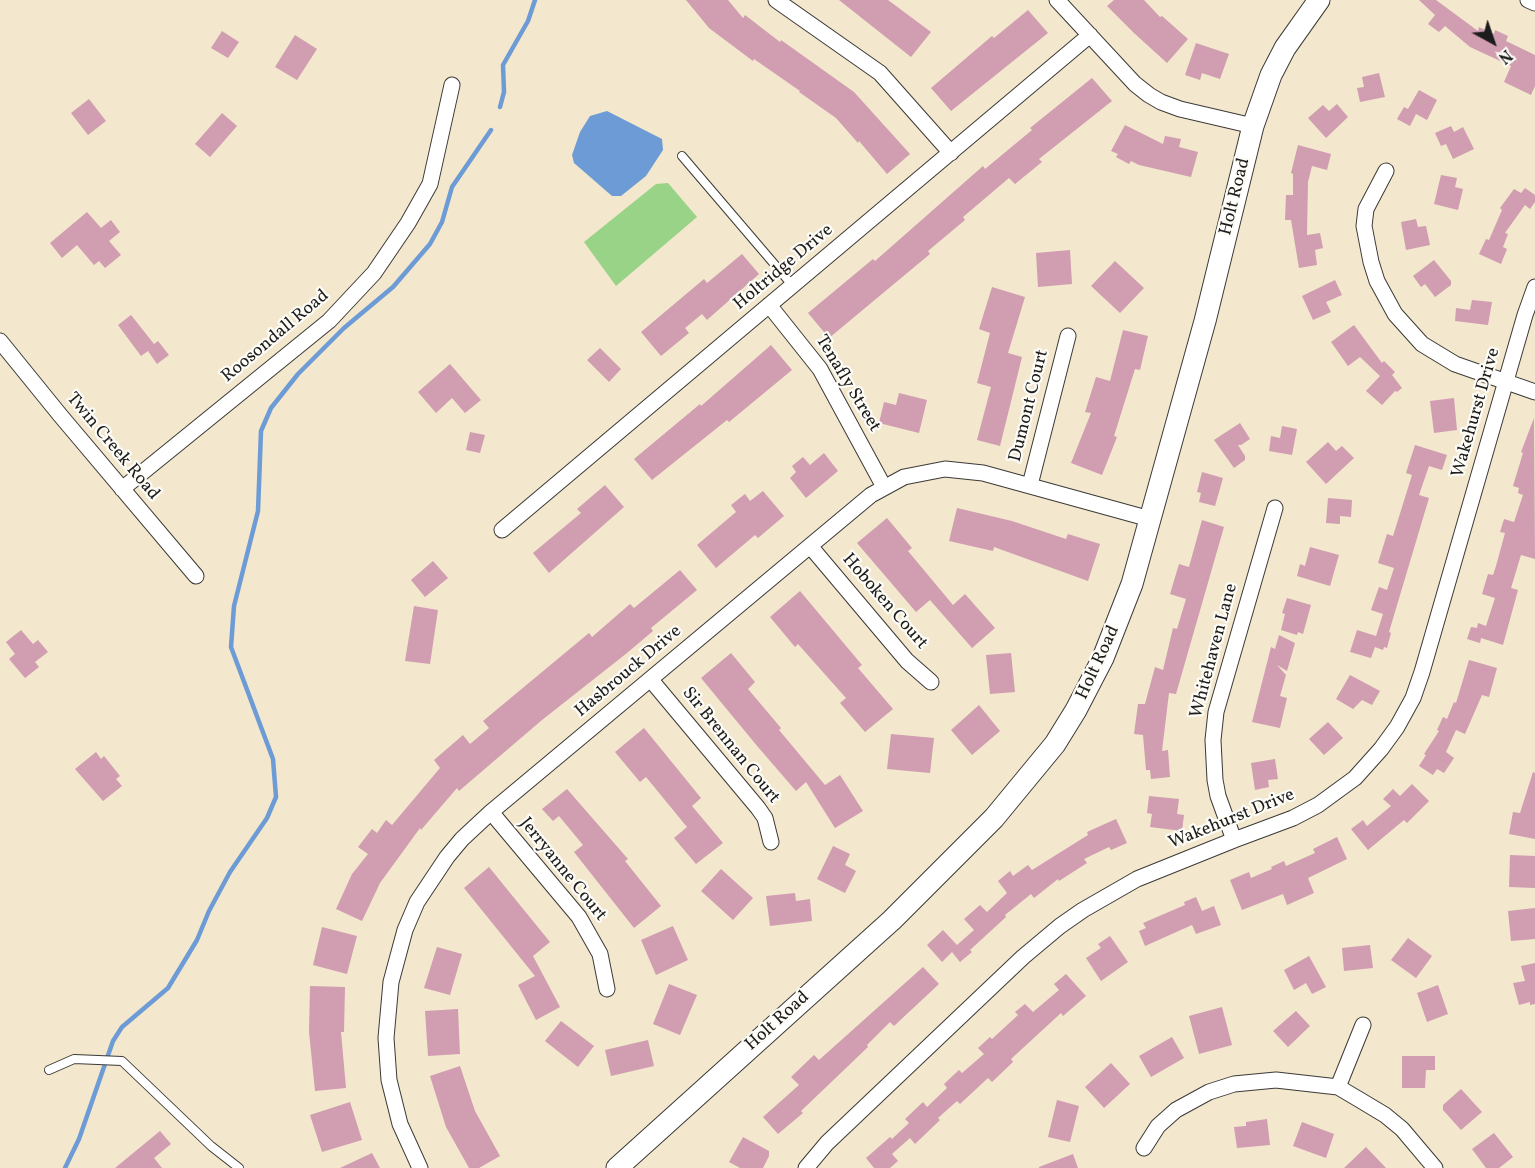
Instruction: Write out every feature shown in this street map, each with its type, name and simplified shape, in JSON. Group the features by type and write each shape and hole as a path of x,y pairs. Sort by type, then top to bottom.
{"street":[{"path":"776,0 880,73 951,153"},
{"path":"1057,0 1135,84 1161,102 1180,109 1253,126"},
{"name":"Holt Road","path":"617,1168 892,920 994,818 1055,744 1092,682 1132,584 1205,321 1253,126 1270,75 1285,48 1319,0"},
{"path":"1528,0 1535,3"},
{"name":"Holtridge Drive","path":"501,530 1090,35"},
{"name":"Roosondall Road","path":"122,489 329,321 374,273 408,223 429,184 452,85"},
{"path":"1386,171 1366,209 1364,226 1371,262 1385,298 1395,314 1422,344 1455,364 1535,392"},
{"name":"Wakehurst Drive","path":"806,1168 827,1143 1023,957 1083,909 1137,879 1293,818 1318,805 1354,778 1381,749 1397,727 1413,698 1422,672 1535,287"},
{"name":"Tenafly Street","path":"769,306 820,369 884,487"},
{"name":"Dumont Court","path":"1030,485 1068,336"},
{"name":"Twin Creek Road","path":"0,341 196,576"},
{"name":"Hasbrouck Drive","path":"420,1168 400,1124 389,1080 386,1038 391,982 405,930 417,902 447,857 462,839 491,812 871,495 904,477 945,469 983,473 1150,519"},
{"name":"Whitehaven Lane","path":"1234,840 1218,796 1214,771 1213,740 1216,712 1275,508"},
{"name":"Hoboken Court","path":"810,546 908,661 931,682"},
{"name":"Sir Brennan Court","path":"651,680 758,808 765,818 771,842"},
{"name":"Jerryanne Court","path":"491,812 579,917 600,954 607,989"},
{"path":"1338,1088 1363,1025"},
{"path":"1144,1148 1158,1126 1176,1110 1209,1092 1234,1084 1276,1080 1338,1088 1385,1115 1402,1129 1435,1168"}],"lane":[{"path":"682,156 793,286"},
{"path":"49,1070 74,1059 122,1061 212,1146 239,1168"}],"green space":[{"path":"668,183 697,217 616,286 584,242 656,184"}],"water":[{"path":"607,111 662,139 663,150 646,176 621,196 612,196 574,163 572,155 580,132 590,116"}],"building":[{"path":"686,0 728,0 743,18 745,15 780,42 781,40 854,92 910,154 887,174 836,118 709,28"},
{"path":"839,0 888,0 931,32 911,57"},
{"path":"1114,0 1144,0 1160,17 1162,16 1188,39 1167,63 1107,6"},
{"path":"1419,0 1436,0 1478,31 1479,27 1494,34 1495,30 1508,36 1506,41 1535,55 1535,86 1531,95 1504,82 1511,66 1470,47 1445,26 1439,32 1428,24 1435,15"},
{"path":"1028,10 1048,33 951,111 931,88 992,36 994,38"},
{"path":"222,31 239,42 228,58 211,48"},
{"path":"295,35 317,49 297,80 275,67"},
{"path":"1196,43 1229,54 1220,79 1202,73 1200,80 1185,75"},
{"path":"1379,73 1385,97 1360,102 1357,88 1364,87 1362,77"},
{"path":"1092,78 1112,101 1039,159 1042,162 1015,184 1009,178 963,217 965,220 928,251 930,254 829,338 808,313 873,259 875,261 983,166 985,169 1032,130 1030,128"},
{"path":"1419,90 1437,100 1427,120 1416,114 1410,126 1397,119 1404,107 1408,109"},
{"path":"89,99 106,121 88,135 71,113"},
{"path":"1337,104 1348,117 1326,138 1308,118 1323,105 1329,111"},
{"path":"222,113 237,126 210,157 195,144"},
{"path":"1125,125 1163,144 1165,136 1181,139 1179,147 1198,152 1191,177 1139,165 1131,161 1129,164 1116,157 1118,154 1111,151"},
{"path":"1451,126 1454,132 1463,127 1474,149 1453,159 1446,144 1441,146 1435,133"},
{"path":"1298,145 1331,154 1327,170 1312,166 1308,182 1307,235 1320,233 1323,248 1315,250 1317,265 1299,268 1291,220 1285,220 1286,195 1293,195 1293,174 1291,173"},
{"path":"1441,175 1457,178 1455,187 1463,189 1458,210 1434,204"},
{"path":"1525,188 1535,195 1535,202 1530,209 1525,205 1505,233 1508,234 1503,247 1507,249 1501,264 1479,254 1486,239 1489,240 1502,210 1500,208 1514,189 1521,193"},
{"path":"87,212 101,228 111,220 120,232 109,241 121,255 105,268 99,261 94,265 77,245 62,258 50,243"},
{"path":"1416,219 1418,227 1426,226 1430,245 1406,250 1401,222"},
{"path":"1070,250 1072,284 1038,287 1036,253"},
{"path":"742,254 759,274 707,320 702,314 685,328 689,333 661,356 641,332 704,279 707,283"},
{"path":"1434,260 1451,281 1451,285 1435,297 1425,284 1421,287 1413,276"},
{"path":"1115,261 1144,288 1120,313 1091,286"},
{"path":"1335,280 1342,295 1326,302 1331,312 1313,320 1302,296"},
{"path":"992,287 1025,297 1008,353 1022,357 1000,446 977,440 991,387 977,383 990,333 979,329"},
{"path":"1472,300 1492,302 1488,325 1455,321 1456,308 1470,310"},
{"path":"131,315 154,344 158,341 169,355 157,364 148,351 141,356 118,325"},
{"path":"1354,325 1382,363 1384,361 1395,372 1392,375 1402,388 1395,391 1382,405 1366,391 1380,376 1360,357 1348,366 1331,342"},
{"path":"1123,330 1148,336 1140,370 1135,369 1114,436 1117,437 1102,475 1071,463 1091,413 1085,412 1096,377 1110,381"},
{"path":"771,345 792,370 729,422 727,420 652,480 634,459 700,404 701,406"},
{"path":"600,348 621,369 609,382 587,360"},
{"path":"450,364 481,400 465,413 452,398 436,413 418,392"},
{"path":"899,393 927,400 919,433 879,423 884,402 896,405"},
{"path":"1454,398 1457,430 1434,433 1430,401"},
{"path":"1534,418 1535,559 1521,555 1511,588 1518,590 1503,645 1481,638 1480,643 1467,639 1471,627 1477,628 1478,623 1486,626 1495,598 1482,594 1488,574 1493,575 1496,566 1505,533 1500,532 1504,519 1514,522 1523,495 1518,493 1519,488 1513,486 1523,453 1521,452"},
{"path":"1240,423 1250,439 1238,445 1245,460 1234,468 1214,440"},
{"path":"1282,426 1297,429 1292,455 1269,451 1271,436 1280,438"},
{"path":"470,432 485,435 480,453 466,450"},
{"path":"1328,442 1336,451 1342,446 1354,458 1326,484 1306,462"},
{"path":"1415,445 1447,455 1442,470 1429,466 1419,495 1429,498 1389,632 1391,633 1387,648 1384,647 1383,650 1375,647 1371,658 1350,652 1357,630 1376,636 1383,614 1371,610 1379,587 1387,590 1394,568 1378,563 1387,534 1393,536 1412,475 1406,473"},
{"path":"824,453 838,471 806,498 790,478 796,472 792,466 803,457 810,465"},
{"path":"1202,472 1223,478 1215,506 1199,502 1201,493 1197,492"},
{"path":"605,485 624,507 549,573 533,553 581,513 577,509"},
{"path":"763,491 784,516 758,538 755,535 716,568 697,545 736,512 731,505 745,494 750,501"},
{"path":"1328,498 1352,500 1351,517 1340,516 1340,524 1326,523"},
{"path":"957,508 1012,521 1066,539 1068,534 1100,544 1088,581 994,547 993,551 949,541"},
{"path":"887,518 912,548 908,551 953,605 965,594 995,628 972,648 930,600 916,612 857,543"},
{"path":"1202,520 1224,527 1176,694 1169,693 1162,751 1168,750 1170,777 1151,779 1150,770 1146,770 1143,735 1134,734 1138,704 1145,704 1155,667 1163,670 1173,628 1177,629 1186,599 1170,594 1179,564 1189,567"},
{"path":"1310,547 1339,555 1330,586 1297,576 1300,564 1305,566"},
{"path":"433,561 448,578 425,597 411,580"},
{"path":"680,570 697,590 651,628 653,631 627,653 542,720 459,791 457,788 421,830 420,828 380,883 362,921 336,909 352,874 368,854 358,847 372,829 377,833 386,820 392,825 440,768 434,760 463,735 470,744 489,728 483,721 589,633 592,637 630,604 634,608"},
{"path":"800,591 862,665 858,668 893,709 865,732 840,703 846,698 798,644 795,647 770,617"},
{"path":"1287,598 1311,605 1303,634 1298,632 1297,635 1281,630 1285,614 1282,613"},
{"path":"414,606 438,610 430,664 405,661"},
{"path":"21,630 33,644 38,640 48,652 35,662 39,667 25,678 9,659 15,654 6,642"},
{"path":"1279,635 1295,643 1287,671 1277,665 1286,675 1280,696 1287,698 1280,728 1252,722 1271,647 1275,649"},
{"path":"731,653 755,682 748,689 781,728 779,730 825,785 840,775 863,811 835,828 806,782 796,791 758,747 701,678"},
{"path":"1011,653 1015,692 990,694 986,655"},
{"path":"1469,660 1497,668 1489,697 1482,695 1465,734 1456,730 1446,752 1454,758 1444,773 1437,769 1433,775 1419,766 1439,731 1437,730 1443,717 1447,719 1454,702 1456,703"},
{"path":"1350,675 1380,691 1372,705 1362,700 1353,709 1336,699"},
{"path":"979,705 1000,731 972,755 951,730"},
{"path":"1328,722 1343,738 1324,755 1309,739"},
{"path":"644,728 701,798 692,806 723,843 696,864 674,838 687,827 646,777 640,782 615,752"},
{"path":"891,734 934,738 930,773 887,769"},
{"path":"96,752 101,759 104,756 120,776 116,779 122,786 103,801 75,769"},
{"path":"1275,759 1278,779 1268,780 1269,787 1255,790 1251,763"},
{"path":"1533,772 1535,773 1535,839 1509,834 1513,812 1520,813"},
{"path":"1412,784 1429,801 1407,823 1404,820 1368,850 1351,829 1363,820 1367,826 1391,806 1383,799 1393,789 1400,796"},
{"path":"567,789 628,859 625,861 661,906 634,928 574,852 583,845 559,816 553,821 542,809"},
{"path":"1149,796 1179,799 1177,814 1184,815 1182,831 1150,827 1152,814 1147,813"},
{"path":"1116,819 1127,843 1111,850 1109,847 1084,859 1087,863 1059,881 1058,879 1034,898 1031,894 1005,915 1006,917 960,962 952,952 942,962 927,945 943,930 957,945 974,930 964,919 980,905 987,912 1007,893 998,881 1010,871 1013,876 1028,865 1032,870 1088,835 1087,832"},
{"path":"1337,837 1347,859 1308,878 1314,893 1287,905 1283,894 1242,910 1230,880 1249,872 1251,878 1284,861 1286,866 1315,853 1313,849"},
{"path":"833,846 850,854 845,865 856,871 845,893 817,879"},
{"path":"1510,855 1535,856 1535,888 1509,887"},
{"path":"489,867 550,942 533,956 560,1007 536,1020 518,985 535,976 464,888"},
{"path":"721,869 753,898 733,920 701,891"},
{"path":"795,893 796,901 810,899 812,921 770,926 766,896"},
{"path":"1196,897 1202,911 1214,906 1221,925 1196,934 1192,925 1145,946 1139,931 1146,928 1143,923 1185,905 1184,902"},
{"path":"1535,908 1535,939 1511,941 1508,911"},
{"path":"673,926 688,960 656,975 641,940"},
{"path":"322,927 357,936 347,974 313,965"},
{"path":"1110,936 1128,962 1101,981 1086,958 1101,948 1098,944"},
{"path":"1408,938 1432,956 1416,978 1391,960"},
{"path":"1370,945 1373,968 1344,971 1342,948"},
{"path":"437,947 462,954 450,995 424,988"},
{"path":"1309,956 1326,987 1312,994 1306,983 1294,990 1284,970"},
{"path":"1535,963 1535,1004 1530,1005 1530,1002 1519,1005 1513,983 1525,981 1521,966"},
{"path":"923,967 939,984 894,1026 890,1022 867,1045 868,1047 801,1111 803,1113 778,1134 763,1117 799,1085 791,1077 814,1055 819,1060"},
{"path":"1066,974 1086,996 1063,1016 1061,1013 1011,1059 1013,1062 992,1082 988,1078 960,1104 957,1101 915,1144 910,1138 892,1154 898,1161 890,1168 874,1168 866,1158 909,1123 905,1119 923,1102 927,1107 947,1088 944,1084 959,1070 962,1073 984,1054 978,1048 990,1037 992,1039 1018,1015 1015,1012 1025,1004 1033,1012 1059,990 1054,984"},
{"path":"669,984 697,995 680,1035 653,1024"},
{"path":"1438,985 1448,1014 1427,1022 1417,993"},
{"path":"310,986 345,987 344,1032 341,1032 346,1088 315,1091 309,1032"},
{"path":"1222,1007 1232,1045 1199,1054 1189,1016"},
{"path":"458,1009 460,1054 428,1056 425,1011"},
{"path":"1296,1011 1310,1026 1288,1047 1273,1031"},
{"path":"561,1021 594,1046 578,1067 545,1041"},
{"path":"1172,1037 1184,1058 1151,1077 1139,1056"},
{"path":"648,1040 654,1066 611,1076 605,1050"},
{"path":"1402,1056 1435,1056 1435,1070 1426,1070 1425,1088 1402,1088"},
{"path":"1111,1063 1130,1084 1104,1108 1085,1087"},
{"path":"460,1066 475,1111 500,1156 479,1168 469,1168 446,1127 430,1076"},
{"path":"1461,1089 1482,1112 1461,1130 1443,1110 1443,1105"},
{"path":"1057,1100 1079,1106 1070,1142 1048,1137"},
{"path":"350,1102 362,1140 322,1152 310,1115"},
{"path":"1267,1119 1270,1145 1237,1148 1234,1127 1246,1126 1246,1122"},
{"path":"1302,1122 1334,1134 1326,1158 1293,1146"},
{"path":"160,1131 171,1144 154,1158 162,1168 115,1168"},
{"path":"1494,1133 1513,1157 1499,1168 1486,1168 1472,1149"},
{"path":"743,1137 769,1151 763,1168 740,1168 729,1162"},
{"path":"1366,1147 1386,1168 1344,1168"},
{"path":"372,1153 380,1168 340,1168"},
{"path":"1073,1154 1078,1168 1039,1168 1039,1167"}],"waterway":[{"path":"500,107 504,92 503,65 528,21 535,0"},
{"path":"65,1168 79,1139 113,1041 122,1027 168,988 197,940 209,911 230,872 267,818 276,797 273,759 231,647 234,606 258,511 261,431 271,408 298,374 344,328 393,287 430,244 442,222 452,187 491,130"}]}
